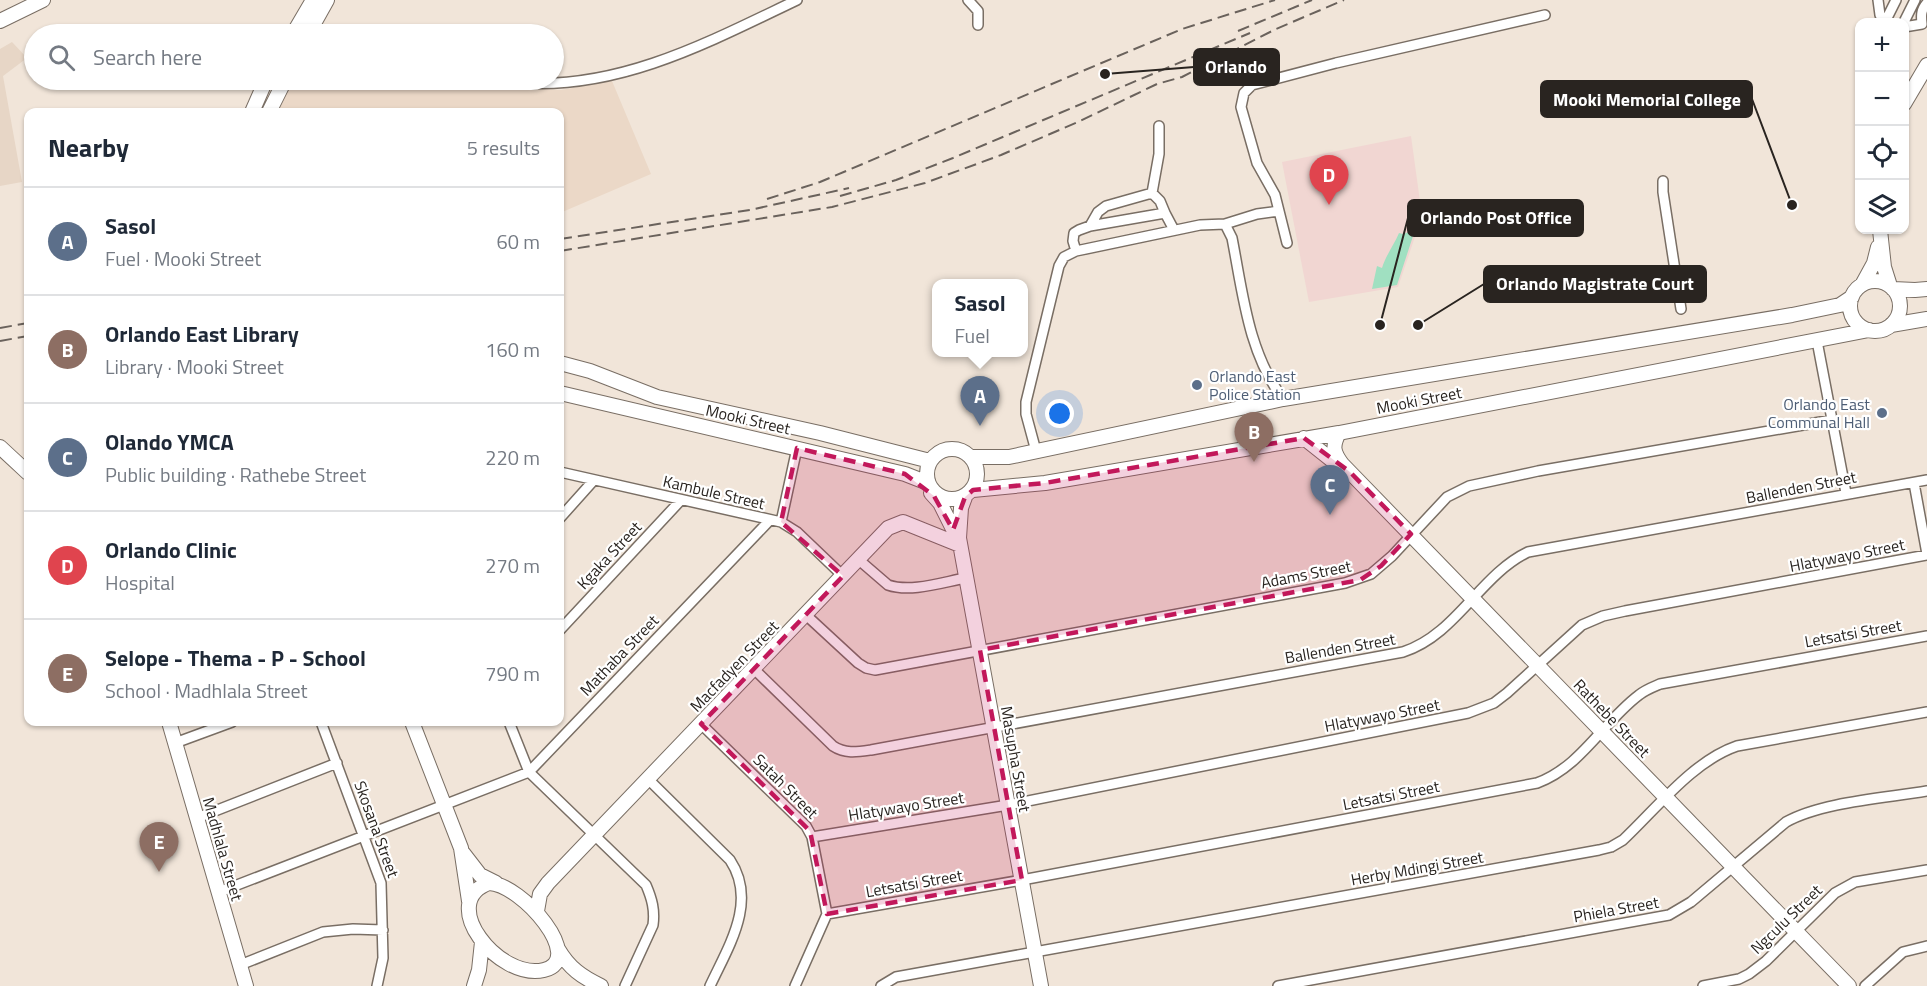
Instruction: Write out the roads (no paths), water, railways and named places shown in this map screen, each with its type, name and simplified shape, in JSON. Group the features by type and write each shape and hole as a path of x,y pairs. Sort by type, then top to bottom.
{"main road":[{"path":"0,21 43,0"},
{"path":"300,24 301,0"},
{"path":"303,24 313,0"},
{"path":"307,24 327,0"},
{"path":"1909,97 1927,65"},
{"path":"254,108 262,90"},
{"path":"271,108 280,90"},
{"path":"1880,236 1874,263 1862,285 1852,297 1850,304 1852,315 1858,324 1869,330 1877,331 1891,325 1927,319"},
{"path":"1880,236 1891,288 1897,295 1900,306 1896,319 1891,325"},
{"path":"1862,285 1876,282 1891,288 1914,290 1927,288"},
{"name":"Mooki Street","path":"971,457 1008,457 1283,399 1792,315 1840,305 1852,297"},
{"name":"Mooki Street","path":"969,493 1045,483 1339,433 1869,330"},
{"name":"Mooki Street","path":"564,364 590,371 657,397 933,457"},
{"name":"Mooki Street","path":"564,394 905,474 922,481"},
{"name":"Rathebe Street","path":"1339,433 1334,449 1350,472 1849,986"},
{"name":"Rathebe Street","path":"1304,438 1350,472"},
{"path":"0,447 24,469"},
{"path":"951,448 960,450 971,457 978,471 977,482 969,493 957,499 945,498 922,481 933,457 951,448"},
{"path":"922,481 938,499 957,537"},
{"name":"Masupha Street","path":"957,537 960,508 969,493"},
{"name":"Masupha Street","path":"945,498 966,578 1041,986"},
{"name":"Macfadyen Street","path":"537,911 540,894 549,883 888,528 903,522 957,537"},
{"name":"Madhlala Street","path":"170,726 246,986"},
{"path":"414,726 461,848 471,919 482,942 489,951 505,963 527,971 581,976"},
{"path":"461,848 476,870 488,881 514,892 537,911 549,928 564,960 581,976 601,986"},
{"path":"469,903 475,891 481,886 496,883"},
{"name":"Macfadyen Street","path":"514,892 530,893 549,883"},
{"path":"475,984 482,942"},
{"path":"542,971 552,967 558,950"},
{"path":"475,984 488,969 505,963"}],"street":[{"path":"564,83 623,73 695,48 797,0"},
{"path":"968,0 978,12 978,25"},
{"path":"1878,0 1883,18"},
{"path":"1888,18 1896,0"},
{"path":"1907,18 1915,0"},
{"path":"1924,25 1921,16 1927,3"},
{"path":"1287,243 1275,195 1257,162 1241,107 1244,93 1252,85 1336,63 1545,15"},
{"path":"1152,194 1159,153 1159,126"},
{"path":"1663,181 1681,309"},
{"path":"1152,194 1160,201 1174,230"},
{"path":"1090,226 1098,212 1106,206 1152,194"},
{"path":"1036,451 1026,414 1028,389 1059,266 1064,257 1076,251 1174,230 1200,225 1225,224 1257,214 1280,211"},
{"path":"1076,251 1072,241 1074,233 1090,226 1165,213"},
{"path":"1225,224 1232,238 1252,339 1260,360 1283,399"},
{"path":"1817,341 1846,493"},
{"path":"1269,402 1274,386"},
{"name":"Adams Street","path":"806,615 858,663 875,670 1360,580 1381,566 1447,497 1457,490 1480,482 1832,420"},
{"path":"781,522 797,448"},
{"name":"Kambule Street","path":"564,473 781,522 797,532 843,576"},
{"path":"564,514 594,480"},
{"name":"Ballenden Street","path":"754,669 838,750 852,752 871,750 1403,652 1425,642 1474,599 1507,564 1528,552 1927,480"},
{"path":"1914,483 1927,555"},
{"name":"Kgaka Street","path":"564,626 681,500"},
{"name":"Mathaba Street","path":"219,892 529,772 770,520"},
{"name":"Hlatywayo Street","path":"812,837 1008,805 1468,713 1494,703 1582,625 1603,616 1927,555"},
{"path":"859,560 893,587 906,588 966,578"},
{"name":"Letsatsi Street","path":"827,914 1022,880 1537,783 1566,768 1639,695 1660,684 1927,636"},
{"name":"Herby Mdingi Street","path":"881,986 896,977 1611,847 1623,840 1710,758 1724,750 1927,712"},
{"name":"Satah Street","path":"701,724 806,826 812,837 827,914"},
{"path":"175,743 221,726"},
{"name":"Skosana Street","path":"323,726 383,889 383,958 376,986"},
{"path":"511,726 529,772 646,885 652,899 653,925 625,986"},
{"path":"197,818 337,763"},
{"path":"648,779 730,860 738,877 742,896 738,925 710,986"},
{"name":"Phiela Street","path":"1278,986 1669,915 1691,902 1786,822 1796,817 1819,809 1927,791"},
{"name":"Ngculu Street","path":"1703,986 1739,979 1749,974 1766,961 1835,893 1848,885 1927,870"},
{"path":"795,986 827,914"},
{"path":"240,965 323,932 353,929 383,930"},
{"path":"1865,986 1903,952 1927,946"}],"railway":[{"path":"767,199 820,182 1182,29 1275,0"},
{"path":"1238,31 1312,0"},
{"path":"564,250 832,207 925,183 1001,155 1078,122 1157,84 1182,77 1276,29 1344,0"},
{"path":"840,196 896,180 953,158 1250,33"},
{"path":"564,238 750,210 849,188"},
{"path":"0,328 24,324"},
{"path":"0,341 24,337"}],"place":[{"name":"Orlando","path":"1105,74"},
{"name":"Orlando Clinic","path":"1329,205"},
{"name":"Mooki Memorial College","path":"1792,205"},
{"name":"Orlando Post Office","path":"1380,325"},
{"name":"Orlando Magistrate Court","path":"1418,325"},
{"name":"Orlando East Police Station","path":"1197,385"},
{"name":"Orlando East Communal Hall","path":"1882,413"},
{"name":"Sasol","path":"980,426"},
{"name":"Orlando East Library","path":"1254,462"},
{"name":"Olando YMCA","path":"1330,515"},
{"name":"Selope - Thema - P - School","path":"159,872"}]}
